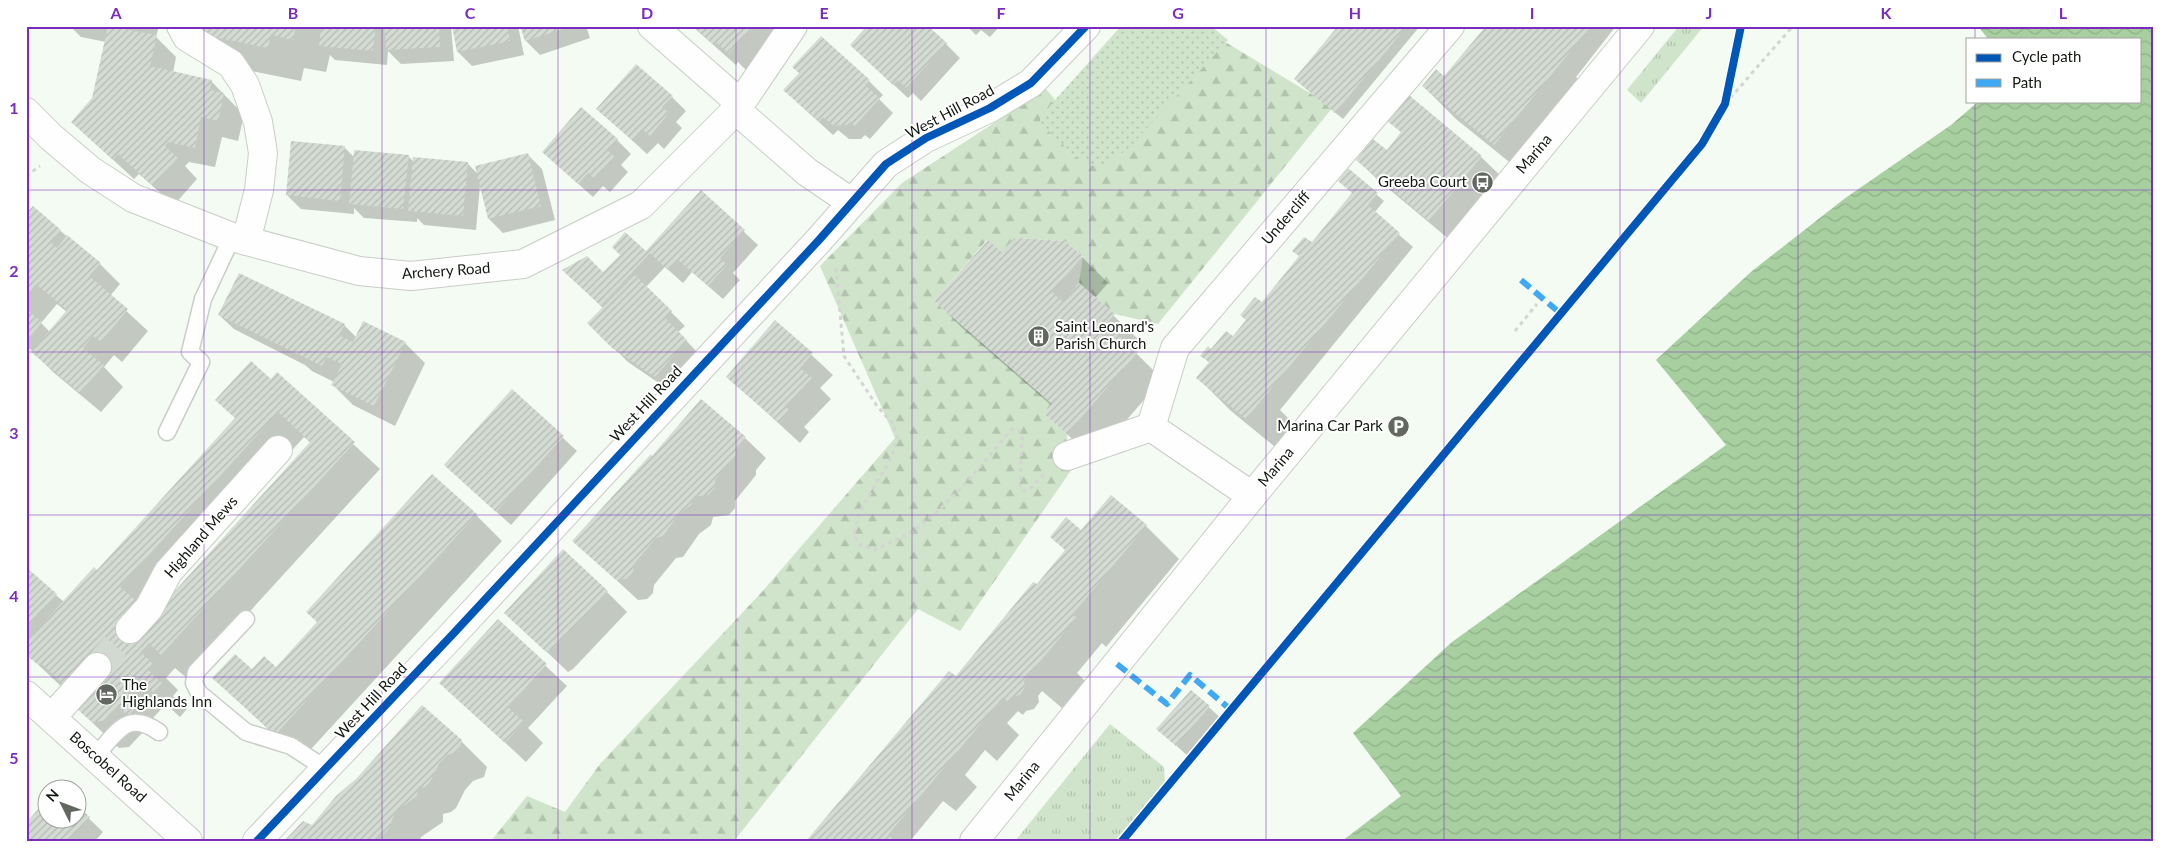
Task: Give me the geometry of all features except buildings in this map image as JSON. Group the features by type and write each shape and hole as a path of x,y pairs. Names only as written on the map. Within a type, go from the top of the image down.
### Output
{"main road":[{"path":"181,26 187,37 231,64 245,85 258,122 263,153 259,190 239,239"},
{"path":"652,26 808,172 851,202"},
{"name":"Archery Road","path":"26,112 51,137 90,170 132,198 239,239 359,271 411,276 523,264 641,204 738,106 793,26"},
{"name":"West Hill Road","path":"257,841 326,770 819,240 886,164 926,138 990,108 1031,83 1086,26"},
{"name":"Undercliff","path":"1151,427 1175,348 1450,26"},
{"name":"Marina","path":"974,841 1252,496 1640,26"},
{"path":"1067,456 1151,427 1252,496"},
{"name":"Highland Mews","path":"130,629 150,608 168,572 278,450"},
{"path":"52,718 97,667"},
{"name":"Boscobel Road","path":"26,695 96,756 188,841"}],"lane":[{"path":"167,432 201,362 190,352 203,299 239,239"},
{"path":"246,619 196,672 194,683 199,693 246,732 291,746 326,770"},
{"path":"96,756 122,728 134,721 147,723 159,732"}],"path":[{"path":"1720,112 1793,26"},
{"path":"1725,104 1729,86"},
{"path":"819,240 836,270 844,356 877,406 893,424 897,438 892,456 859,513 854,535 859,544 875,550 914,531 967,482 1012,430 1018,430 1022,435 1020,486 1022,491 1029,490 1055,464 1067,456"},
{"path":"1515,331 1537,304"}],"green space":[{"path":"1121,26 1211,26 1228,40 1128,149 1107,163 1092,166 1078,159 1040,123 1040,117"},
{"path":"1679,26 1704,26 1641,103 1627,90"},
{"path":"1217,37 1333,107 1158,324 1115,314 1079,283 1083,256 1065,241 1014,238 1002,252 987,240 934,301 1052,404 1044,414 1067,434 1070,472 960,631 918,609 734,841 491,841 527,796 565,812 600,764 760,594 895,438 820,266 902,183 1046,89 1104,158"},
{"path":"1110,724 1164,767 1165,783 1116,841 1015,841"}],"water":[{"path":"1978,26 2153,26 2153,841 1342,841 1401,796 1353,733 1452,642 1726,445 1656,360 1752,271 1844,199 1951,125 1978,102 2142,102 2142,38 1987,38"}],"tunnel":[{"path":"97,667 130,629"}],"marked path":[{"path":"1521,280 1561,314"},
{"path":"1117,664 1167,704 1190,675 1231,710"}],"cycle path":[{"path":"257,841 453,634 819,240 886,164 926,138 990,108 1031,83 1086,26"},
{"path":"1122,841 1702,144 1725,104 1741,26"}],"place":[{"name":"Greeba Court","path":"1483,182"},
{"name":"Saint Leonard's Parish Church","path":"1039,336"},
{"name":"Marina Car Park","path":"1399,426"},
{"name":"The Highlands Inn","path":"106,694"}]}
